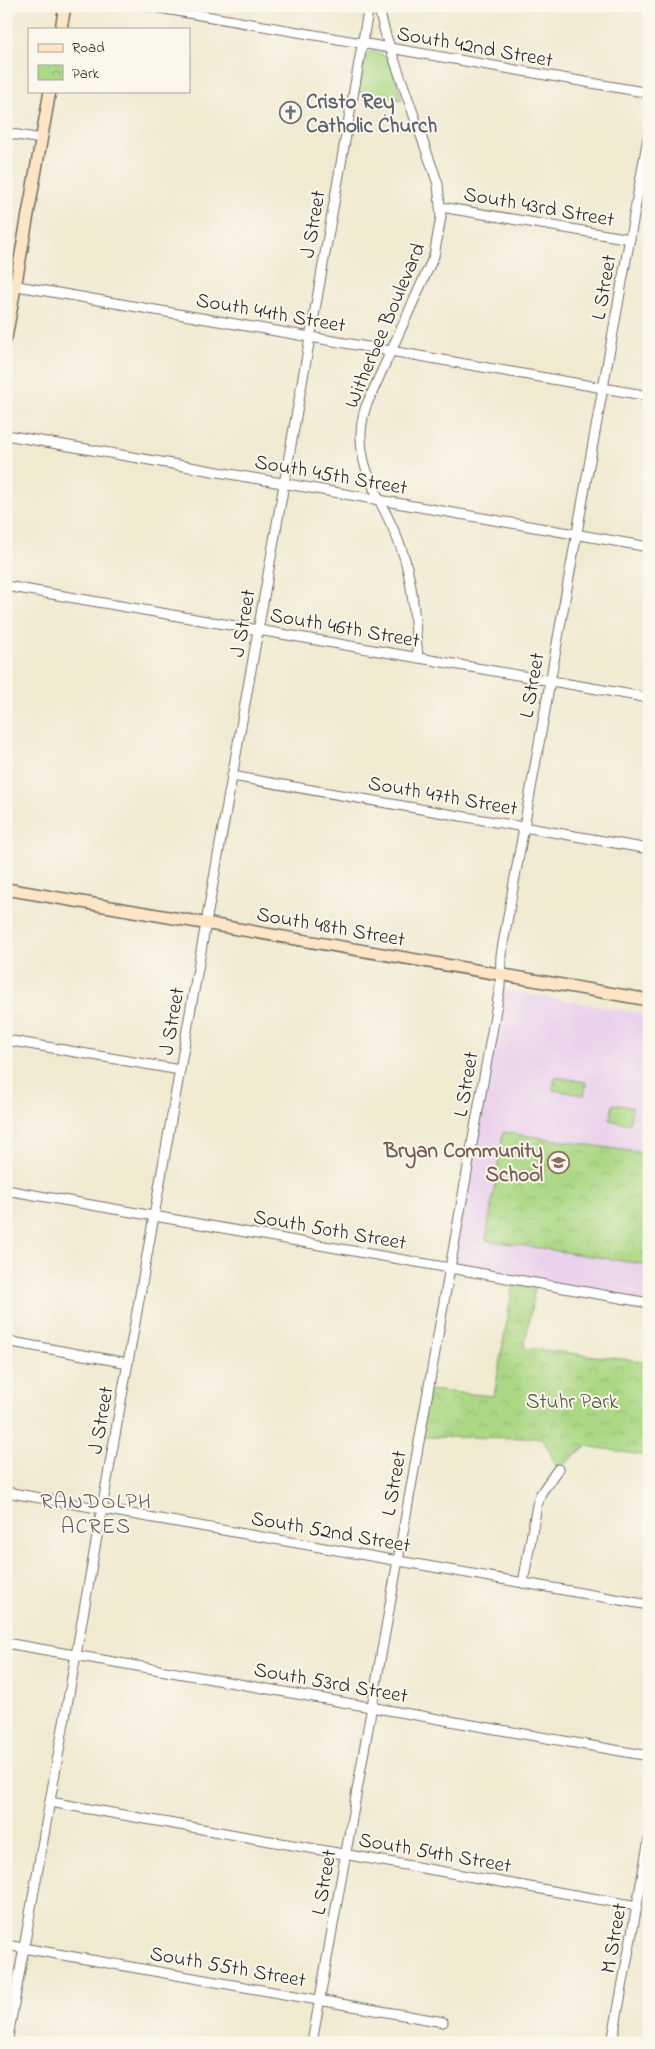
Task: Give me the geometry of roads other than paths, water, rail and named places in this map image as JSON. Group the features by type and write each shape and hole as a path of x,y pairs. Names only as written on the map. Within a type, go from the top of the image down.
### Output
{"main road":[{"path":"61,28 65,6"},
{"path":"6,338 11,285 50,92"},
{"name":"South 48th Street","path":"6,889 649,1000"}],"street":[{"name":"South 42nd Street","path":"148,6 649,93"},
{"name":"J Street","path":"8,2043 369,6"},
{"name":"Witherbee Boulevard","path":"378,6 390,49 435,174 442,207 441,227 434,256 366,406 360,431 363,460 369,483 380,500 395,531 408,573 418,658"},
{"path":"6,132 41,139"},
{"name":"L Street","path":"312,2043 450,1268 501,974 501,954 649,132"},
{"name":"South 43rd Street","path":"442,207 630,239"},
{"name":"South 44th Street","path":"11,285 649,396"},
{"name":"South 45th Street","path":"6,435 649,547"},
{"name":"South 46th Street","path":"6,586 649,698"},
{"name":"South 47th Street","path":"232,776 649,848"},
{"path":"6,1040 180,1070"},
{"name":"South 50th Street","path":"6,1190 649,1302"},
{"path":"6,1341 128,1363"},
{"path":"523,1583 537,1505 541,1493 558,1469"},
{"name":"South 52nd Street","path":"6,1492 649,1605"},
{"name":"South 53rd Street","path":"6,1643 649,1756"},
{"name":"South 54th Street","path":"50,1802 637,1906"},
{"name":"M Street","path":"612,2043 649,1839"},
{"name":"South 55th Street","path":"6,1945 443,2022"}],"place":[{"name":"Cristo Rey Catholic Church","path":"290,113"},
{"name":"Bryan Community School","path":"559,1162"}],"district":[{"name":"RANDOLPH ACRES","path":"96,1512"}],"park label":[{"name":"Stuhr Park","path":"572,1401"}]}
